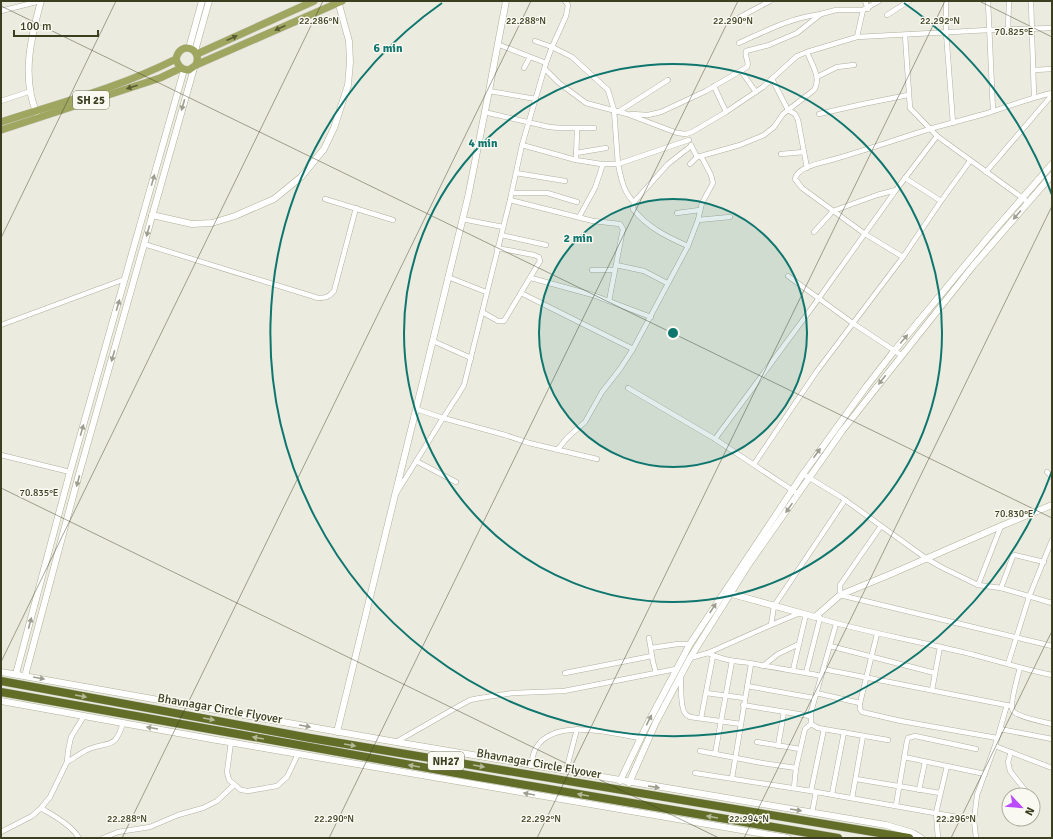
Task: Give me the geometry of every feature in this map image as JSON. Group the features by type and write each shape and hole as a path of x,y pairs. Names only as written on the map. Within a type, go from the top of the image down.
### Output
{"highway":[{"name":"Bhavnagar Circle Flyover","path":"1,682 310,738 909,838"},
{"name":"Bhavnagar Circle Flyover","path":"1,692 473,776 838,838"}],"main road":[{"path":"314,1 194,51 184,48 177,54 177,64 183,69 189,70 340,1"},
{"path":"194,51 198,57 195,66"},
{"name":"SH 25","path":"1,130 37,114 145,73 176,59"},
{"name":"SH 25","path":"1,122 37,114 160,78 183,69"}],"street":[{"path":"1,10 40,1 29,57 28,70 31,92 37,114"},
{"path":"194,51 202,1"},
{"path":"194,51 209,1"},
{"path":"152,215 192,224 212,223 235,216 274,199 301,177 324,149 334,128 348,85 350,62 348,41 340,1"},
{"path":"396,494 462,220 506,1"},
{"path":"337,732 392,503 396,494 464,385 486,292 512,193 522,145 546,64 566,16 568,5 565,1"},
{"path":"740,17 762,3 770,1"},
{"path":"856,37 866,9 865,1"},
{"path":"739,43 796,18 836,10 866,9 880,1"},
{"path":"887,14 909,1"},
{"path":"946,1 946,32 953,123"},
{"path":"988,1 993,111"},
{"path":"1008,29 1009,1"},
{"path":"1032,1 1034,97"},
{"path":"627,114 654,114 676,106 741,71 748,65 745,55 746,51 769,45 797,33 821,14"},
{"path":"545,70 582,101 591,105 627,114 678,133 686,134 698,129 756,92 797,56 856,37 1052,28"},
{"path":"905,35 910,108 937,136 1028,202"},
{"path":"535,41 552,47 572,57 608,90 616,111 618,164 625,189 634,202"},
{"path":"497,44 530,56 546,64"},
{"path":"690,164 699,156 746,143 764,134 774,127 783,114 814,90 817,86 817,77 807,52"},
{"path":"524,68 530,56"},
{"path":"817,77 837,68 854,65"},
{"path":"25,676 79,474 195,66"},
{"path":"16,674 70,472 183,69"},
{"path":"1034,70 1052,69"},
{"path":"741,71 756,92"},
{"path":"772,79 788,110 795,114 798,120 806,168"},
{"path":"616,111 668,80"},
{"path":"714,86 726,112"},
{"path":"489,91 536,99"},
{"path":"1,100 31,92"},
{"path":"903,257 865,234 802,188 795,179 799,172 806,168 929,129 993,111 1034,97 1052,94"},
{"path":"986,172 1052,94"},
{"path":"819,114 908,95"},
{"path":"484,112 529,123 560,128 594,128"},
{"path":"576,160 577,129"},
{"path":"557,450 568,437 585,422 602,392 633,349 688,246 698,220 702,203 713,183 711,175 691,146 686,134"},
{"path":"715,438 937,136"},
{"path":"522,145 576,160 603,164 618,164 689,140"},
{"path":"688,246 670,238 649,225 633,208 634,202 668,164 691,146"},
{"path":"576,153 606,148"},
{"path":"781,154 804,152"},
{"path":"754,464 817,371 854,324 903,257 970,161"},
{"path":"579,217 595,188 603,164"},
{"path":"629,783 690,644 792,490 866,387 894,351 991,234 1052,164"},
{"path":"516,173 565,181"},
{"path":"620,781 640,738 679,671 690,658 749,564 842,431 973,266 1052,175"},
{"path":"905,178 941,201"},
{"path":"814,232 833,211 896,190"},
{"path":"512,193 548,193 577,202"},
{"path":"325,199 393,220"},
{"path":"510,200 593,221 617,223 622,225 623,229 609,301"},
{"path":"144,244 318,298 324,298 330,296 334,291 356,208"},
{"path":"677,213 700,210"},
{"path":"698,220 730,217"},
{"path":"462,220 503,226"},
{"path":"501,235 546,245"},
{"path":"482,312 498,321 504,321 540,261 540,257 534,255 498,248"},
{"path":"616,265 644,271 667,283"},
{"path":"592,270 615,270"},
{"path":"788,276 854,324 901,355"},
{"path":"448,277 486,292"},
{"path":"531,278 587,293 651,317"},
{"path":"1,325 125,279"},
{"path":"521,293 633,349"},
{"path":"432,341 471,358"},
{"path":"628,388 715,438 798,494"},
{"path":"416,409 557,450 597,459"},
{"path":"1,455 70,472"},
{"path":"416,462 456,482"},
{"path":"1047,472 1052,477"},
{"path":"803,474 845,500 927,559 978,585 1001,588 1052,603"},
{"path":"771,625 774,606 845,500"},
{"path":"806,673 817,618 840,594 927,559 1000,526 1052,505"},
{"path":"840,594 840,585 881,526"},
{"path":"978,585 1000,526"},
{"path":"1008,664 1029,597 1050,549 1052,540"},
{"path":"1001,588 1013,556 1015,555 1044,562"},
{"path":"724,592 836,624 940,647 1052,675"},
{"path":"840,594 1052,646"},
{"path":"690,658 710,655 771,625 803,614"},
{"path":"794,670 803,614"},
{"path":"811,724 810,716 815,696 836,624"},
{"path":"877,634 860,703 860,709 862,712 997,738"},
{"path":"649,638 656,673"},
{"path":"651,648 690,644"},
{"path":"762,666 778,654 799,644"},
{"path":"830,646 935,673"},
{"path":"932,690 940,647"},
{"path":"710,655 732,661 794,670 821,676"},
{"path":"701,718 706,692 710,655"},
{"path":"564,673 652,656"},
{"path":"715,754 732,661"},
{"path":"732,778 744,698 751,664"},
{"path":"976,838 974,820 977,795 1009,706 1020,668"},
{"path":"823,669 1009,706 1014,713 1052,724"},
{"path":"396,742 470,700 513,693 564,692 656,673 679,671"},
{"path":"679,671 684,712 690,717 741,724"},
{"path":"1,672 629,783 886,825 913,833 921,838"},
{"path":"747,686 860,703"},
{"path":"706,692 744,698"},
{"path":"1,701 298,754 788,838"},
{"path":"743,705 810,716"},
{"path":"778,746 784,712"},
{"path":"1,832 32,816 50,797 67,762 71,737 84,716"},
{"path":"67,762 88,749 110,744 115,741 119,736 123,723"},
{"path":"811,724 818,728 888,740"},
{"path":"794,788 796,768 805,729 811,724"},
{"path":"1000,728 1052,739"},
{"path":"531,766 533,753 540,742 549,735 565,730 577,729 608,732 640,738"},
{"path":"566,772 577,729"},
{"path":"812,813 824,729"},
{"path":"832,794 844,732"},
{"path":"852,798 863,736"},
{"path":"896,805 908,738 915,736 976,749"},
{"path":"231,742 227,772 229,780 241,790 277,786 287,777 298,754"},
{"path":"757,742 800,749"},
{"path":"995,746 1052,768"},
{"path":"700,751 796,768"},
{"path":"1011,752 1008,765 1023,787"},
{"path":"904,757 985,774"},
{"path":"919,790 925,762"},
{"path":"938,838 936,812 947,766"},
{"path":"695,773 832,794 974,820"},
{"path":"856,779 940,793"},
{"path":"103,838 118,832 150,826 178,815 203,808 217,801 234,785"},
{"path":"41,808 66,824 79,838"}]}
